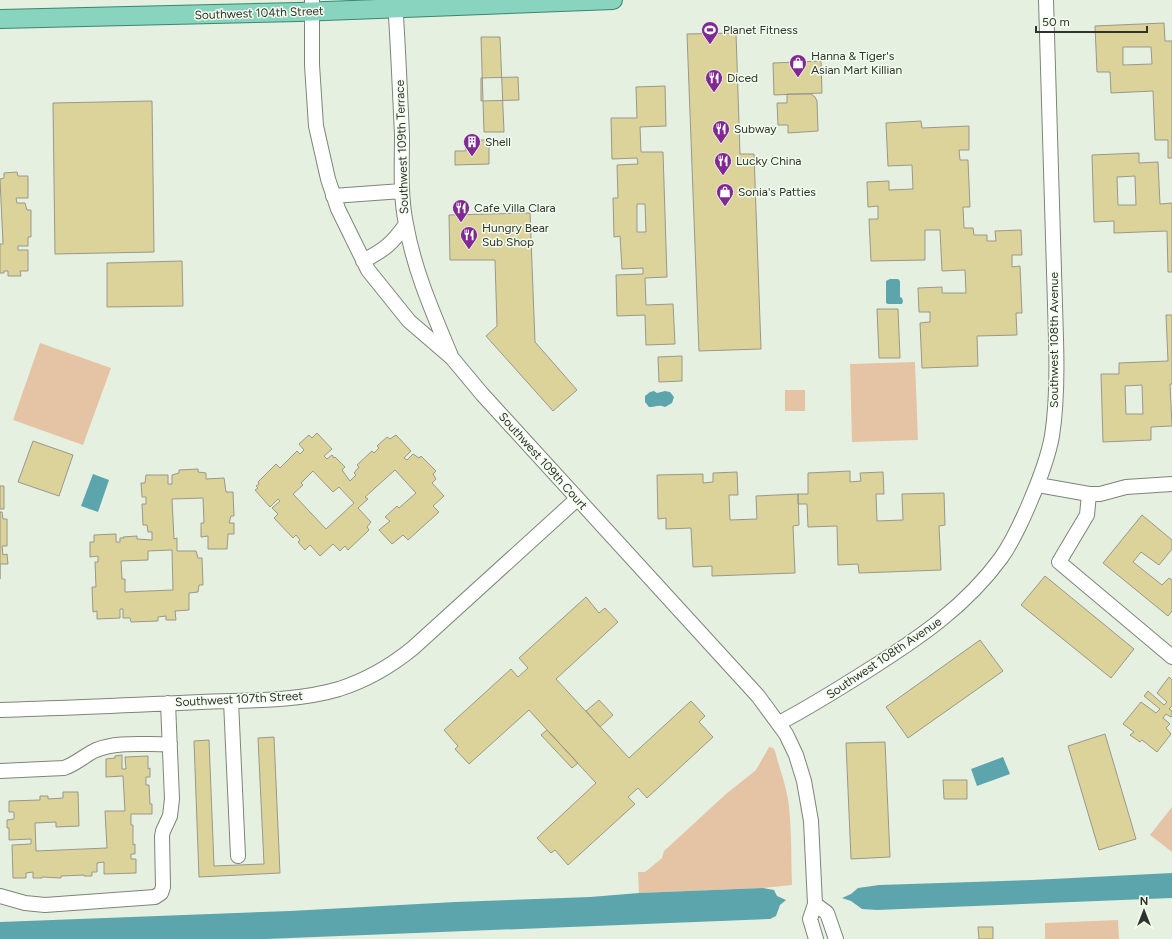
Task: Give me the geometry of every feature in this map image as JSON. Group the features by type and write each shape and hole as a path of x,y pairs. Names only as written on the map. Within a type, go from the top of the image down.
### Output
{"main road":[{"name":"Southwest 104th Street","path":"0,19 312,6 613,0"}],"street":[{"name":"Southwest 108th Avenue","path":"779,723 825,698 907,645 962,603 1001,558 1017,531 1038,485 1052,436 1056,394 1046,0"},
{"name":"Southwest 109th Terrace","path":"395,4 401,124 402,191 406,224 414,262 431,309 452,358"},
{"name":"Southwest 109th Court","path":"312,6 313,77 316,126 333,196 363,261 368,270 408,321 452,358 482,394 577,499 758,696 779,723 793,748 804,781 811,821 815,904 810,919 816,939"},
{"path":"333,196 402,191"},
{"path":"363,261 382,252 396,238 406,224"},
{"path":"1038,485 1089,494 1100,494 1126,487 1172,484"},
{"path":"1089,494 1087,515 1059,562 1172,657"},
{"name":"Southwest 107th Street","path":"0,710 287,698 322,693 361,681 399,659 424,639 577,499"},
{"path":"231,701 238,856"},
{"path":"0,896 25,903 45,905 159,896 163,887 162,836 171,812 172,799 168,703"},
{"path":"0,771 64,768 71,766 88,754 106,747 123,745 170,744"},
{"path":"815,904 827,913 836,939"}],"shaded area":[{"path":"40,343 111,368 83,445 13,420"},
{"path":"915,362 918,440 852,442 850,364"},
{"path":"785,390 805,390 805,411 785,411"},
{"path":"769,747 773,748 775,751 788,799 791,831 792,885 763,888 639,893 638,872 645,872 662,858 664,851 726,794 756,770"},
{"path":"1172,807 1172,852 1150,835"},
{"path":"1118,920 1119,939 1045,939 1045,923"}],"water":[{"path":"890,279 898,279 900,281 900,297 903,301 902,304 886,303 886,281"},
{"path":"654,391 657,393 665,391 670,392 674,397 672,403 665,407 649,407 645,402 645,396"},
{"path":"93,474 109,480 98,512 81,506"},
{"path":"1003,757 1010,774 977,786 971,769"},
{"path":"1172,873 1172,898 877,910 862,909 851,901 842,898 851,894 858,888 879,885 1032,880"},
{"path":"763,888 774,890 777,896 786,900 780,905 776,916 770,919 265,939 0,939 0,922 290,911"}],"building":[{"path":"1164,23 1165,41 1172,41 1172,158 1168,158 1168,140 1155,140 1153,91 1111,93 1110,72 1097,72 1095,26","holes":["1123,47 1151,47 1152,64 1123,65"]},
{"path":"736,33 740,154 754,154 761,349 699,351 687,34"},
{"name":"Shell","path":"481,37 500,37 504,132 484,132"},
{"path":"821,61 822,93 774,95 773,63"},
{"name":"Shell","path":"518,77 519,100 481,101 481,78"},
{"path":"665,86 666,126 640,127 641,152 663,152 667,277 645,278 646,305 673,304 675,344 646,345 645,315 617,316 616,275 643,274 643,268 622,269 620,236 614,237 613,198 618,198 617,165 638,164 637,158 612,159 611,118 637,118 636,87","holes":["637,204 645,204 646,232 637,232"]},
{"path":"787,94 811,94 815,97 817,101 818,131 788,133 788,125 778,125 777,103 787,103"},
{"path":"152,101 154,252 55,254 53,103"},
{"path":"921,121 922,128 969,126 969,150 959,150 960,160 968,160 970,207 963,207 964,228 973,228 974,235 987,235 987,241 996,241 995,231 1021,230 1022,255 1012,255 1012,267 1020,266 1022,313 1016,313 1017,335 977,336 978,366 922,368 920,323 930,322 930,312 919,312 918,288 942,287 942,293 966,293 965,270 942,271 940,230 925,230 925,260 871,261 869,219 878,219 878,206 868,207 867,182 889,181 889,190 913,189 912,165 888,166 886,123"},
{"name":"Shell","path":"476,140 489,140 489,164 455,165 455,151 466,151 465,143 476,142"},
{"path":"1139,153 1139,163 1158,162 1160,204 1172,203 1172,272 1168,272 1167,231 1114,233 1114,221 1094,222 1092,155","holes":["1135,176 1136,205 1118,205 1117,177"]},
{"path":"17,172 18,176 28,176 28,198 16,198 17,203 25,203 27,210 31,210 31,237 28,237 28,246 18,246 18,250 28,250 28,271 20,271 21,276 8,276 8,271 0,273 0,244 3,244 0,179 4,178 4,173"},
{"path":"530,213 535,342 577,390 553,411 486,336 497,326 495,260 450,260 449,215"},
{"path":"182,261 183,306 107,307 107,263"},
{"path":"877,309 898,309 900,358 879,358"},
{"path":"1166,315 1172,315 1172,384 1170,384 1172,426 1151,427 1151,440 1103,442 1101,374 1119,374 1119,363 1168,361","holes":["1142,385 1143,414 1126,414 1125,386"]},
{"path":"682,356 682,381 659,382 658,357"},
{"path":"317,433 332,449 324,456 327,459 332,455 334,458 335,457 345,467 342,470 350,481 356,475 354,473 359,467 357,465 372,451 374,453 379,448 377,446 387,437 390,439 396,435 411,451 404,458 407,460 413,454 419,458 421,456 436,471 433,474 436,479 432,483 444,496 433,506 439,512 408,540 403,535 392,544 379,530 390,521 385,517 397,506 399,508 416,493 395,470 365,497 368,499 358,508 371,522 367,527 369,530 348,550 345,546 340,551 333,544 320,556 310,545 305,550 298,542 300,540 296,535 293,538 274,518 278,514 272,508 280,501 278,499 270,507 255,490 258,488 256,486 259,484 258,482 276,464 280,468 297,451 300,454 304,450 299,444 309,435 312,438","holes":["313,471 333,492 339,487 354,503 326,529 293,494 303,485 301,483"]},
{"path":"33,441 73,455 59,496 18,482"},
{"path":"198,469 198,472 206,473 206,479 224,478 226,492 233,492 234,516 231,516 229,523 234,523 234,534 228,534 227,549 208,549 208,536 201,537 201,523 204,523 203,498 172,499 174,539 177,538 177,551 196,551 198,558 202,558 203,585 199,585 198,592 189,593 189,610 175,611 176,620 166,620 166,616 158,617 158,621 131,622 130,618 123,618 123,609 120,609 120,618 97,619 97,611 93,612 92,587 96,587 95,562 98,562 98,556 90,557 90,542 94,542 94,535 116,534 116,542 120,542 120,538 124,538 123,537 137,536 137,539 152,540 152,532 148,532 147,525 143,525 142,504 146,504 146,497 142,497 141,483 145,483 146,475 168,475 168,484 172,484 172,475 179,473 179,470","holes":["172,550 173,590 125,592 125,579 122,579 121,561 148,560 148,551"]},
{"path":"850,471 850,482 861,481 860,473 883,472 884,494 876,494 877,521 903,520 902,494 944,493 945,525 939,526 941,570 859,573 858,564 838,565 837,526 808,527 807,504 798,504 798,494 808,494 808,473"},
{"path":"737,472 738,495 729,495 730,520 757,519 756,496 798,494 799,525 793,526 795,573 712,576 712,566 693,567 691,528 666,529 666,518 658,519 657,475 703,474 703,483 713,482 713,473"},
{"path":"0,486 4,486 4,509 0,509"},
{"path":"0,512 2,512 3,519 7,519 7,546 2,546 3,555 7,554 8,564 0,564"},
{"path":"1142,515 1172,540 1172,549 1159,565 1141,552 1133,562 1162,585 1169,578 1172,580 1172,611 1168,616 1103,563"},
{"path":"1045,576 1134,649 1111,678 1021,605"},
{"path":"586,597 599,613 605,608 618,622 556,679 629,758 691,701 705,716 699,722 713,737 647,798 638,788 628,797 635,804 568,865 555,850 551,853 537,838 596,783 529,710 469,764 455,749 458,746 444,730 511,669 518,677 528,668 519,658"},
{"path":"980,640 1003,671 908,738 886,707"},
{"path":"1169,677 1172,680 1172,706 1169,709 1172,711 1172,716 1171,717 1166,714 1163,718 1170,724 1166,728 1171,734 1157,752 1142,740 1140,742 1130,735 1134,732 1123,724 1141,702 1156,713 1160,709 1144,696 1148,691 1164,705 1167,702 1157,693"},
{"path":"599,700 613,715 600,727 586,711"},
{"path":"547,730 578,763 572,768 541,735"},
{"path":"1105,734 1136,839 1099,850 1068,746"},
{"path":"274,737 280,873 199,877 194,741 209,740 214,866 264,864 258,738"},
{"path":"885,742 890,857 851,859 846,743"},
{"path":"122,755 122,769 126,769 125,757 148,756 148,769 150,768 150,777 146,777 146,785 149,785 152,814 131,814 135,854 131,854 131,859 136,859 136,873 104,874 104,862 97,863 97,872 92,872 92,876 84,875 61,876 61,878 33,878 33,872 26,873 26,878 13,878 12,845 31,844 31,839 9,840 7,820 14,819 14,812 9,812 9,801 40,800 40,796 48,796 48,799 63,798 63,792 78,792 79,826 56,827 56,822 35,823 36,851 107,848 105,811 125,811 123,776 106,777 106,759 115,758 115,756"},
{"path":"943,780 967,780 967,799 944,799"},
{"path":"978,927 993,927 993,939 979,939"}],"place":[{"name":"Planet Fitness","path":"710,45"},
{"name":"Hanna & Tiger's Asian Mart Killian","path":"798,78"},
{"name":"Diced","path":"714,93"},
{"name":"Subway","path":"721,144"},
{"name":"Shell","path":"472,157"},
{"name":"Lucky China","path":"723,176"},
{"name":"Sonia's Patties","path":"725,207"},
{"name":"Cafe Villa Clara","path":"461,223"},
{"name":"Hungry Bear Sub Shop","path":"469,250"}]}
